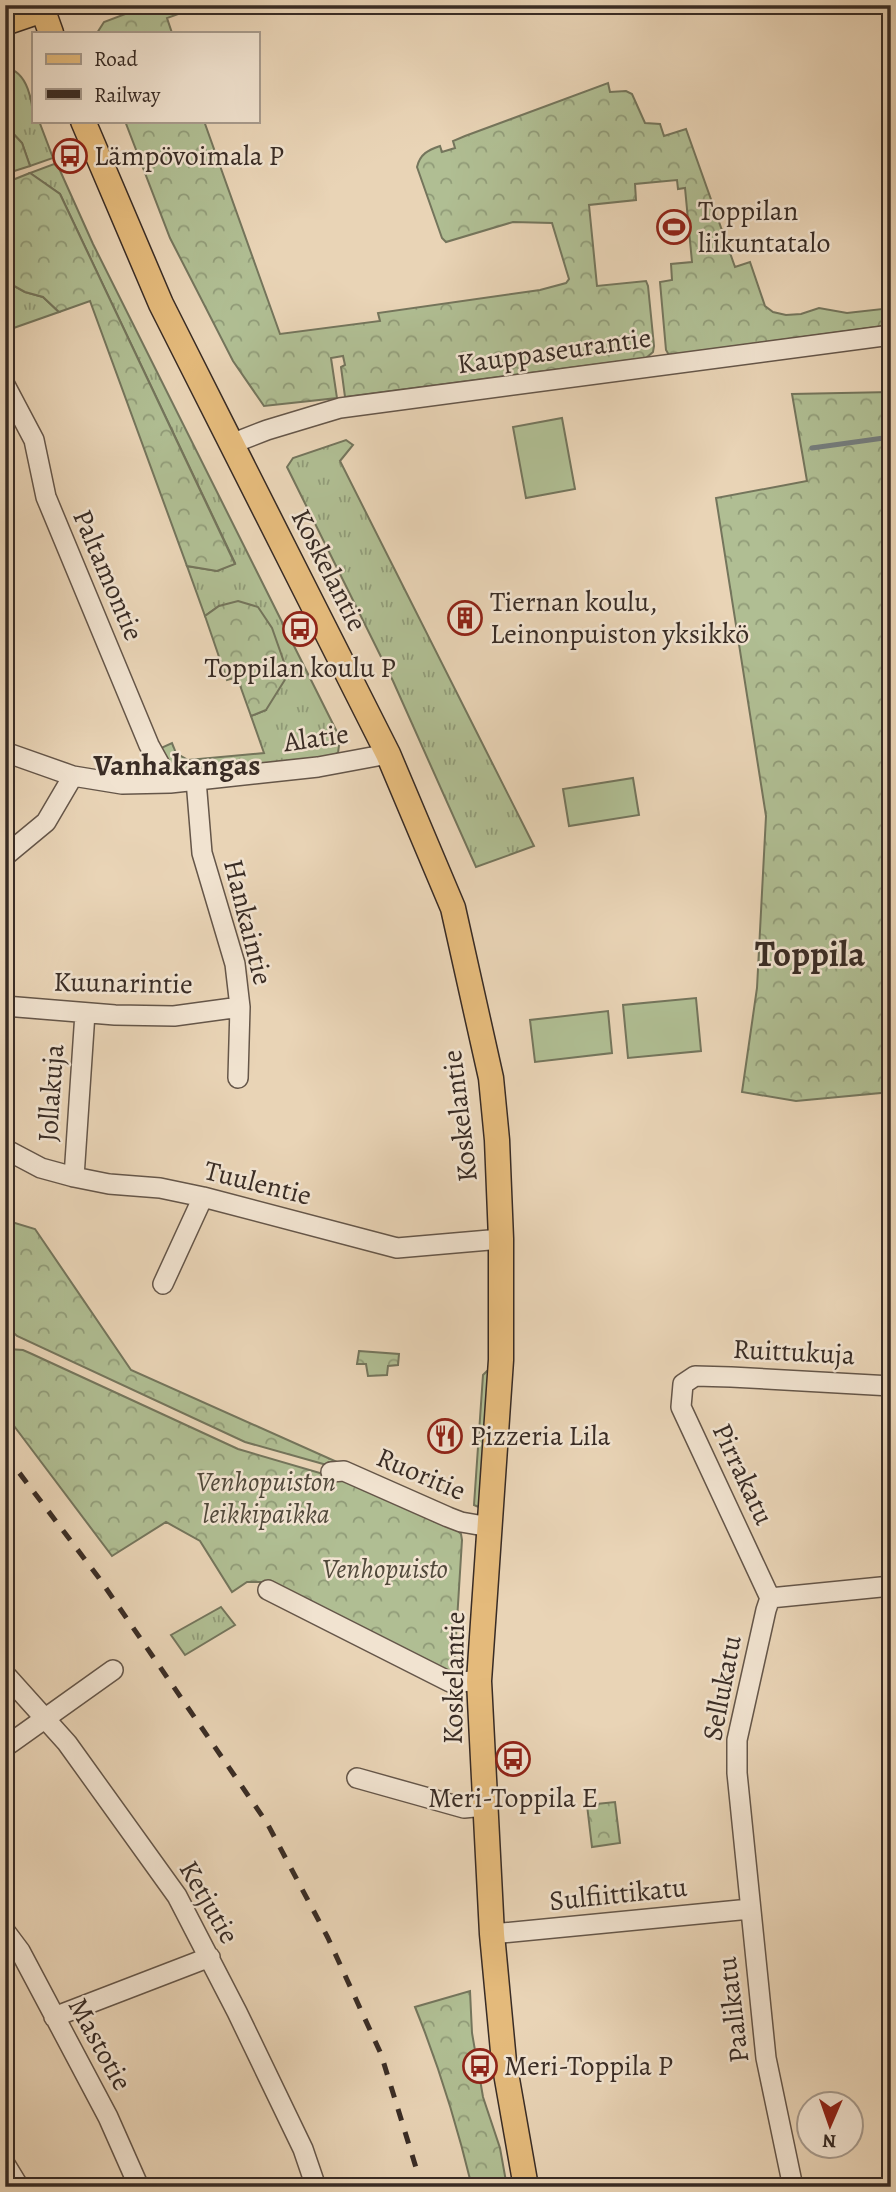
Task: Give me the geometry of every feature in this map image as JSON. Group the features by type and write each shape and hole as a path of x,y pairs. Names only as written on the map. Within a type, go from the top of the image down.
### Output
{"main road":[{"path":"5,23 48,14"},
{"name":"Koskelantie","path":"83,122 161,304 388,754 453,908 491,1078 498,1140 501,1360 479,1681 492,1934 504,2062 526,2187"}],"street":[{"name":"Kauppaseurantie","path":"231,444 340,408 891,335"},
{"name":"Paltamontie","path":"5,385 34,440 46,497 149,746 170,783"},
{"name":"Alatie","path":"5,752 73,776 122,784 170,783 343,763 388,754"},
{"path":"5,856 46,822 73,776"},
{"name":"Hankaintie","path":"196,780 202,853 236,964 240,1007 238,1078"},
{"name":"Kuunarintie","path":"5,1006 85,1013 174,1016 240,1007"},
{"name":"Jollakuja","path":"74,1177 85,1013"},
{"name":"Tuulentie","path":"5,1149 41,1168 74,1177 109,1184 160,1188 203,1197 397,1248 501,1239"},
{"path":"163,1283 203,1197"},
{"name":"Ruittukuja","path":"695,1376 891,1386"},
{"name":"Pirrakatu","path":"695,1376 683,1384 681,1407 770,1598"},
{"name":"Ruoritie","path":"331,1472 344,1471 461,1522 490,1527"},
{"path":"770,1598 891,1586"},
{"path":"268,1590 450,1682 479,1681"},
{"name":"Sellukatu","path":"750,1909 737,1773 737,1740 770,1598"},
{"path":"5,1747 113,1670"},
{"name":"Ketjutie","path":"5,1674 67,1743 177,1896 303,2150 316,2187"},
{"path":"357,1778 464,1808 485,1806"},
{"name":"Sulfiittikatu","path":"492,1934 750,1909"},
{"name":"Paalikatu","path":"750,1909 766,2058 793,2187"},
{"name":"Mastotie","path":"5,1931 20,1951 108,2117 139,2187"},
{"path":"54,2017 209,1957"},
{"path":"5,2164 19,2187"}],"green space":[{"path":"149,5 203,5 167,18 172,32 98,32 104,22"},
{"path":"6,68 20,75 24,81 32,106 32,122 39,122 53,158 30,166 22,143 8,128 13,114"},
{"path":"6,68 13,114 8,128 22,143 30,166 5,174"},
{"path":"608,83 610,92 626,91 632,94 645,123 660,124 664,136 686,129 735,267 750,262 765,306 773,312 786,315 801,314 819,308 847,313 891,308 891,325 669,355 666,350 660,282 672,280 671,264 692,262 685,188 678,189 677,180 635,184 636,200 589,205 597,286 646,281 648,286 654,346 653,352 646,358 345,397 341,367 345,365 343,356 331,358 337,398 264,406 233,361 170,238 125,122 204,122 280,334 380,321 378,313 540,290 566,283 569,279 552,223 513,222 446,242 442,238 417,167 422,156 432,149 440,146 442,152 455,148 453,141"},
{"path":"54,164 58,166 93,244 340,738 338,753 305,761 203,770 169,765 164,759 161,748 172,743 176,753 188,760 264,753 251,716 266,710 219,606 205,616 187,566 217,571 235,563 60,194 30,173"},
{"path":"30,173 60,194 235,564 217,571 187,566 90,301 59,312 43,297 25,292 5,281 5,183"},
{"path":"5,281 25,292 43,297 59,312 5,331"},
{"path":"891,392 891,746 886,828 891,829 891,1092 796,1101 742,1092 757,988 766,816 716,498 807,481 792,394"},
{"path":"562,418 575,489 526,498 513,427"},
{"path":"346,440 353,445 340,461 534,846 476,867 393,681 287,467 293,458"},
{"path":"238,601 258,607 272,628 285,665 286,678 266,710 251,716 237,677 227,680 205,616 219,606"},
{"path":"633,778 639,815 569,826 563,789"},
{"path":"696,998 701,1051 628,1058 623,1005"},
{"path":"608,1011 612,1053 535,1062 530,1020"},
{"path":"5,1220 35,1229 131,1370 337,1462 334,1467 245,1442 17,1336 5,1325"},
{"name":"Venhopuisto","path":"23,1350 238,1449 354,1483 456,1529 462,1540 454,1669 451,1673 261,1582 247,1582 232,1592 200,1541 166,1522 112,1556 5,1414 5,1351"},
{"path":"359,1351 399,1354 398,1365 388,1366 387,1375 368,1376 366,1364 357,1364"},
{"path":"487,1371 481,1508 474,1505 483,1375"},
{"path":"221,1607 235,1625 185,1655 171,1635"},
{"path":"615,1802 620,1843 592,1847 587,1805"},
{"path":"470,1991 472,2033 483,2097 500,2148 507,2187 472,2187 447,2096 415,2007"}],"waterway":[{"path":"812,448 891,437"}],"railway":[{"path":"5,1454 99,1578 267,1823 328,1938 381,2054 422,2187"}],"place":[{"name":"Lämpövoimala P","path":"70,156"},
{"name":"Toppilan liikuntatalo","path":"674,227"},
{"name":"Tiernan koulu, Leinonpuiston yksikkö","path":"465,618"},
{"name":"Toppilan koulu P","path":"300,629"},
{"name":"Pizzeria Lila","path":"445,1436"},
{"name":"Meri-Toppila E","path":"513,1759"},
{"name":"Meri-Toppila P","path":"480,2066"}],"district":[{"name":"Vanhakangas","path":"177,765"},
{"name":"Toppila","path":"810,954"}],"park label":[{"name":"Venhopuiston leikkipaikka","path":"266,1498"}]}
